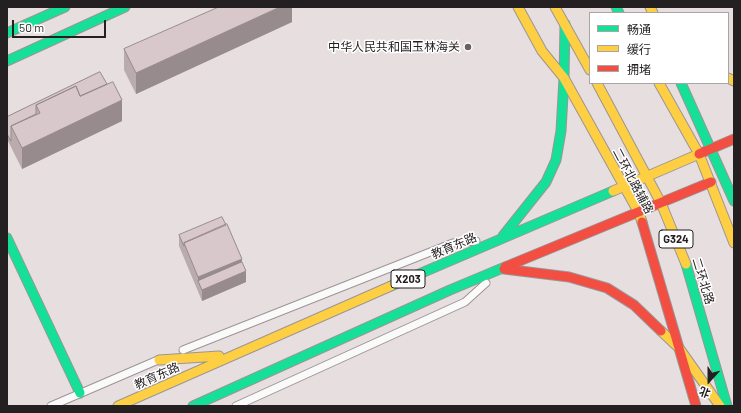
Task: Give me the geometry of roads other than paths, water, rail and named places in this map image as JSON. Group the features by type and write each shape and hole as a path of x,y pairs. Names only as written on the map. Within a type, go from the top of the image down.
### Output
{"main road":[{"path":"7,34 65,7"},
{"path":"7,61 125,7"},
{"name":"二环北路辅路","path":"518,7 542,51 564,78 639,213 696,406"},
{"path":"555,7 589,68"},
{"path":"502,238 546,182 556,160 562,131 565,24"},
{"name":"二环北路","path":"598,84 661,203 685,259 727,406"},
{"path":"660,84 699,154 734,243"},
{"path":"681,84 734,201"},
{"name":"教育东路","path":"118,406 502,238 734,139"},
{"path":"711,182 734,171"},
{"name":"X203","path":"193,406 450,290 711,182"},
{"path":"7,238 80,393"},
{"path":"502,269 569,277 607,288 634,304 679,348 720,406"},
{"path":"159,360 233,355"}],"lane":[{"path":"51,406 159,360 453,243 502,238"},
{"path":"236,406 465,302 502,269"}],"place":[{"name":"中华人民共和国玉林海关","path":"468,47"}]}
